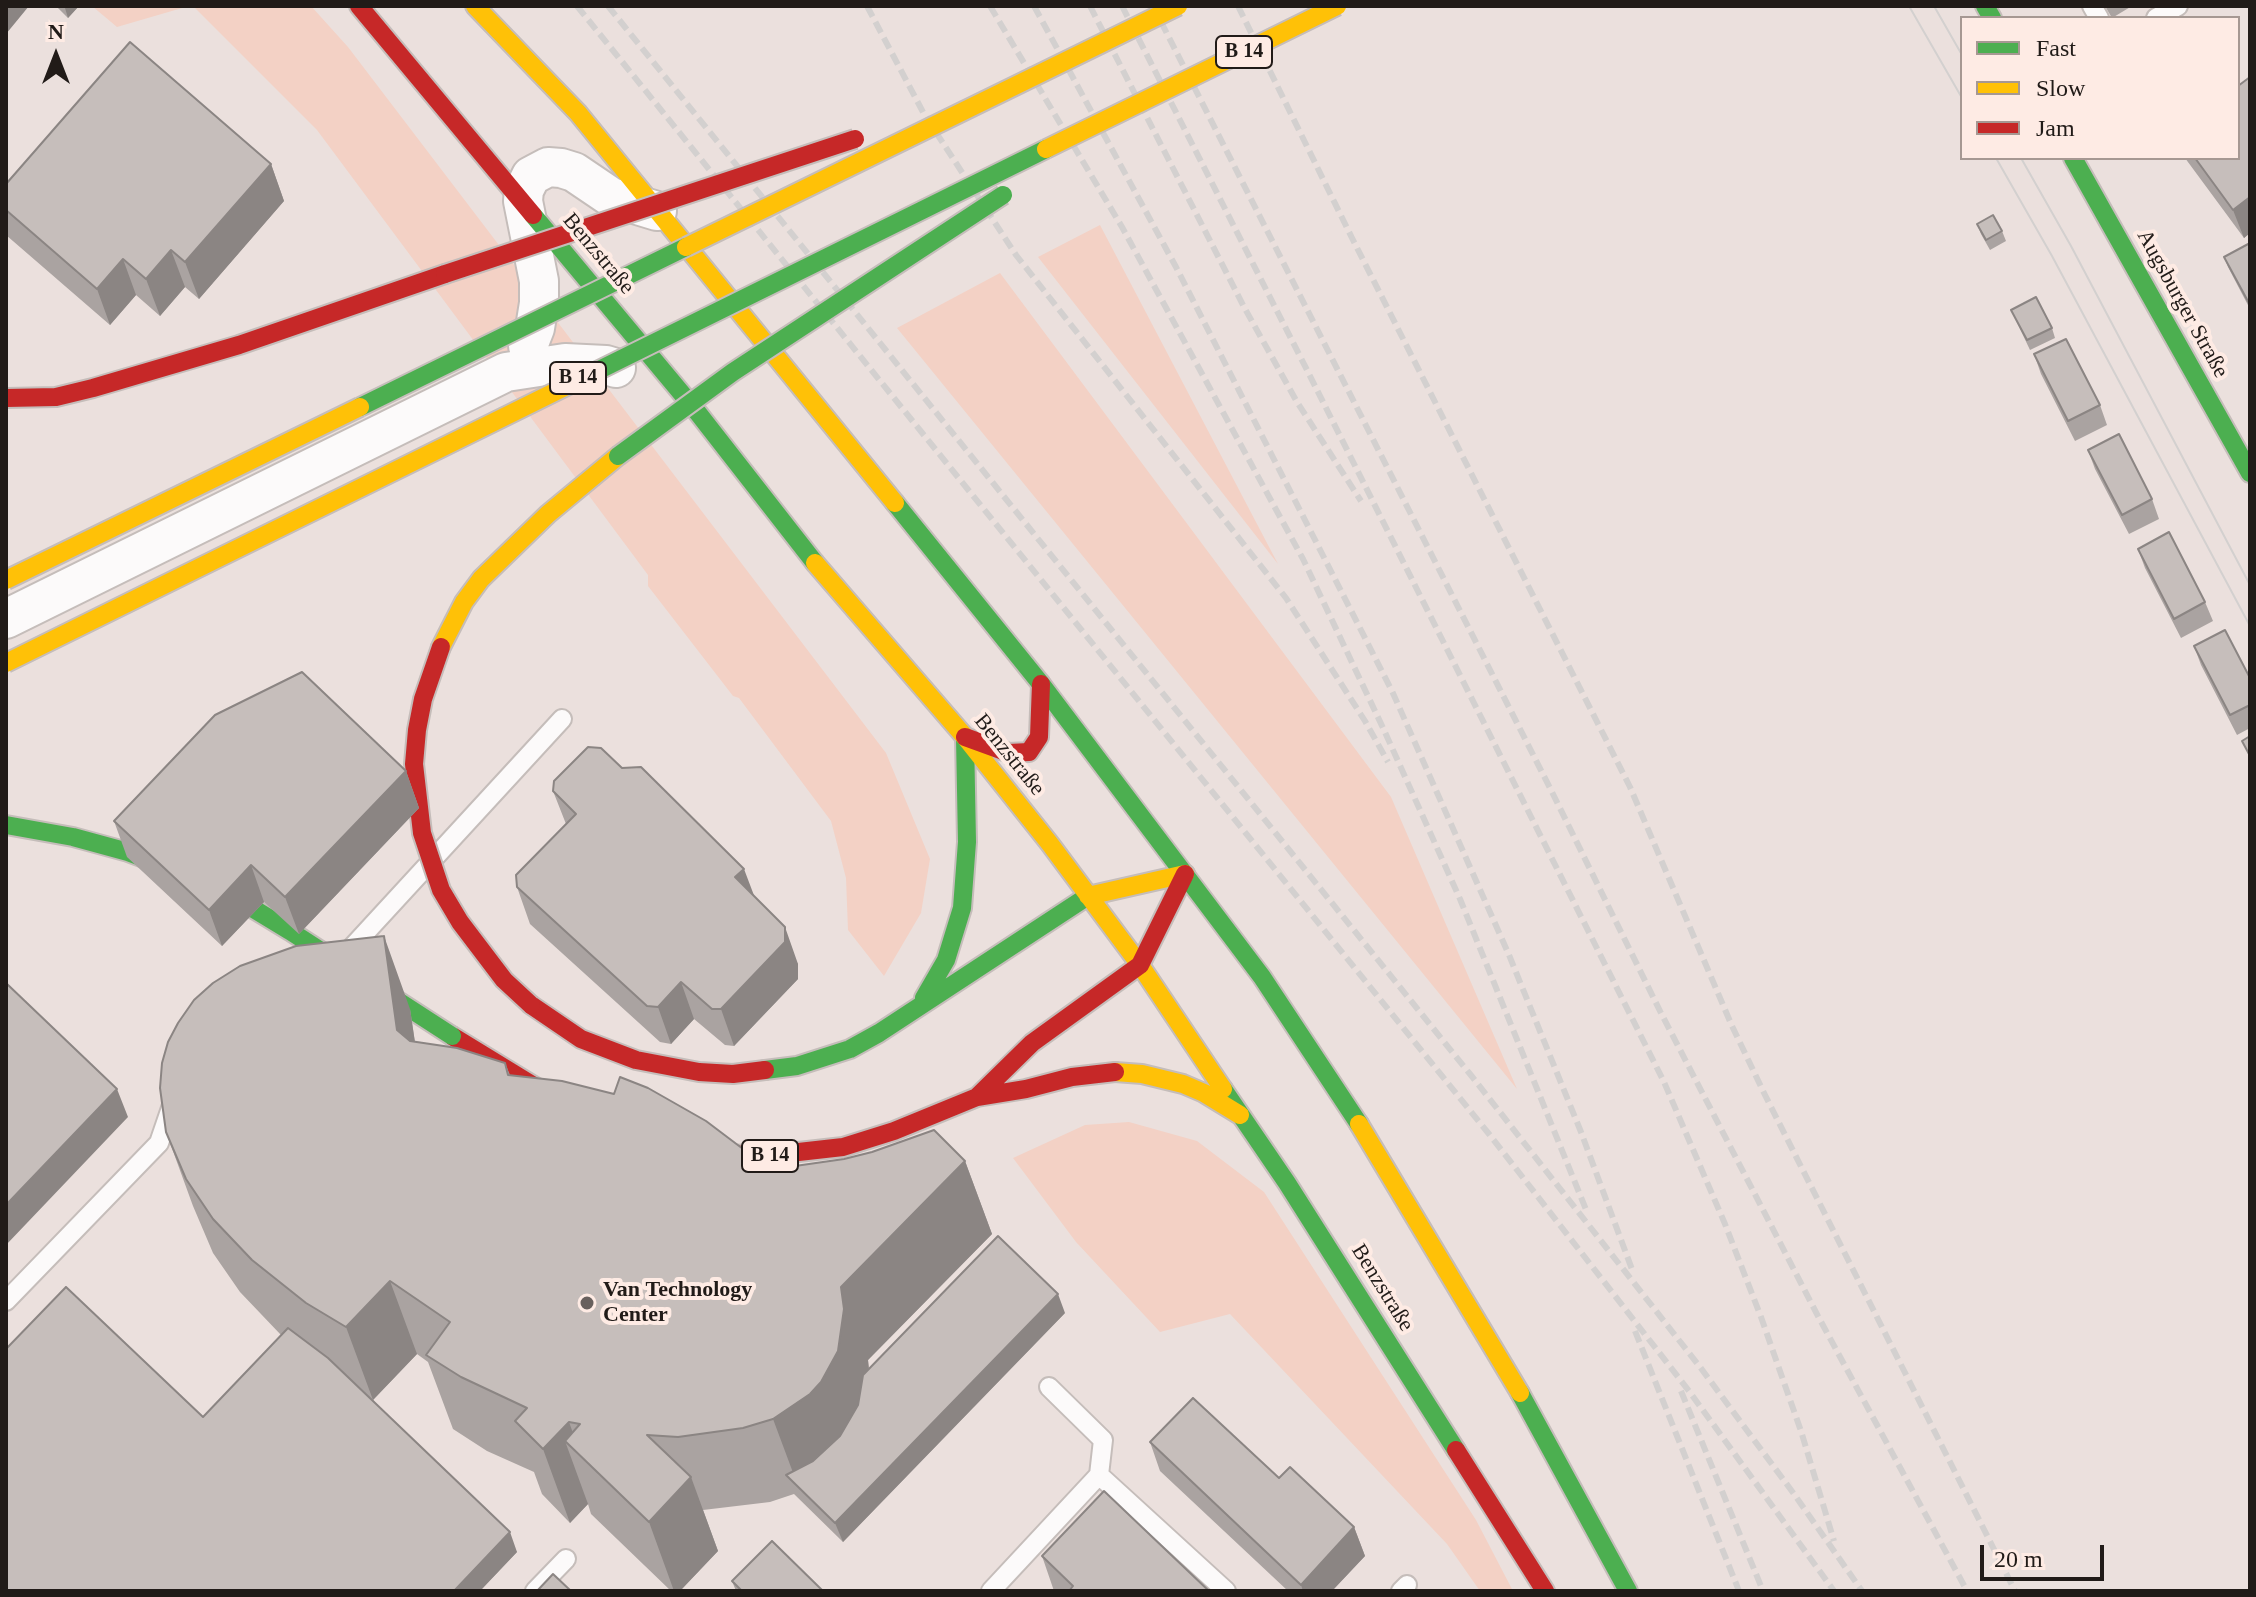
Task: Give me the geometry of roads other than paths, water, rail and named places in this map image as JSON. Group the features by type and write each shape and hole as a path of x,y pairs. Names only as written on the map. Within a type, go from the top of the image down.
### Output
{"main road":[{"name":"Benzstraße","path":"359,6 698,413 817,566 965,737 1050,844 1140,965 1287,1183 1545,1591"},
{"path":"475,6 578,113 660,212 1041,684 1262,977 1367,1135 1546,1437 1628,1591"},
{"path":"6,580 1178,6"},
{"name":"B 14","path":"6,663 1337,6"},
{"path":"6,398 56,397 239,345 1009,89"},
{"name":"B 14","path":"918,1007 850,1049 824,1059 772,1071 733,1074 651,1064 609,1051 556,1024 504,980 481,953 447,901 429,859 416,798 414,764 423,699 431,671 451,625 481,579 548,514 618,456 733,372 1152,97"},
{"name":"Augsburger Straße","path":"2074,160 2250,473"},
{"path":"918,1007 940,974 962,908 967,842 965,737 1009,753 1029,752 1039,737 1041,684"},
{"path":"6,825 73,837 128,852 186,874 239,900 452,1036 589,1118"},
{"path":"918,1007 1088,896 1185,874"},
{"path":"1140,965 1185,874"},
{"name":"B 14","path":"977,1097 1032,1043 1140,965"},
{"name":"B 14","path":"680,1149 730,1156 763,1156 843,1147 894,1131 977,1097 1083,1075 1127,1072 1183,1084 1240,1115"}],"street":[{"path":"506,372 526,351 535,328 539,303 539,281 523,201 524,190 531,176 548,167 561,168 574,172 611,197 660,212"},
{"path":"6,619 506,372 565,363 606,365 640,376 698,413"}],"lane":[{"path":"2160,16 2178,6"},
{"path":"324,975 562,719"},
{"path":"6,1301 159,1143 176,1091"},
{"path":"991,1591 1099,1475 1103,1440 1049,1387"},
{"path":"1099,1475 1226,1591"},
{"path":"535,1591 566,1559"}],"tram line":[{"path":"1909,6 1960,95"},
{"path":"1934,6 1960,52"},
{"path":"1997,160 2052,256 2250,626"},
{"path":"2022,160 2071,246 2250,585"}],"railway":[{"path":"577,6 1489,1134 1689,1391 1834,1591"},
{"path":"608,6 1470,1074 1700,1367 1862,1591"},
{"path":"867,6 924,114 1016,255 1286,598 1388,762"},
{"path":"990,6 1122,227 1303,559 1460,899 1587,1212"},
{"path":"1034,6 1176,267 1392,691 1509,955 1581,1132 1633,1272"},
{"path":"1090,6 1244,307 1297,402 1361,501"},
{"path":"1122,6 1664,1082 1761,1317 1801,1431 1834,1541"},
{"path":"1153,6 1661,1013 1819,1318 1967,1591"},
{"path":"1238,6 1630,787 1732,1026 1765,1095 2015,1591"},
{"path":"1635,1331 1739,1591"},
{"path":"1681,1391 1763,1591"}],"place":[{"name":"Van Technology Center","path":"587,1303"}]}
